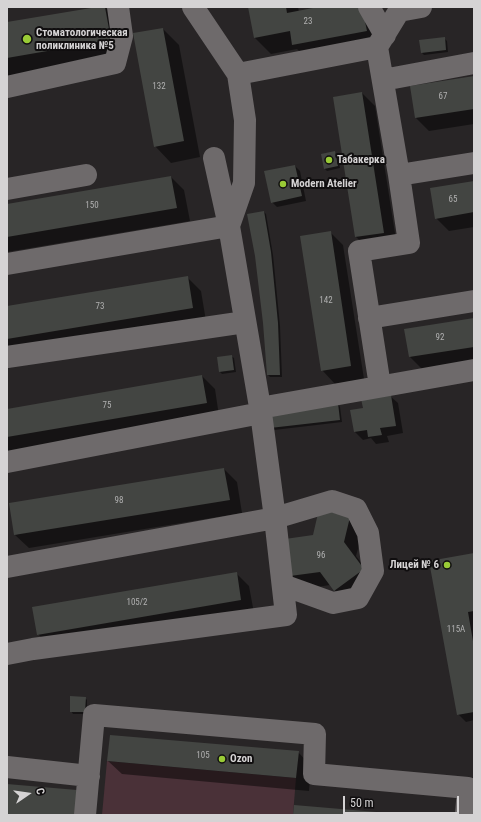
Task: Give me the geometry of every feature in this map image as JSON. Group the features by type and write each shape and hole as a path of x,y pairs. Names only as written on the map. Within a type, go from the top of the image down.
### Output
{"lane":[{"path":"7,87 115,63 122,36 118,7"},
{"path":"193,7 238,74 245,120 244,183 228,226"},
{"path":"206,7 210,33"},
{"path":"369,7 381,41 383,80 409,242 359,251 380,386"},
{"path":"238,74 381,41 399,11 421,7"},
{"path":"383,80 474,63"},
{"path":"7,654 33,649 286,615 275,518 260,410 228,226 214,158"},
{"path":"399,175 474,163"},
{"path":"7,189 86,175"},
{"path":"7,264 228,226"},
{"path":"369,318 474,301"},
{"path":"7,357 245,322"},
{"path":"7,462 380,386 474,370"},
{"path":"7,567 275,518 332,501 356,509 368,533 373,571 358,598 333,603 283,585"},
{"path":"85,815 94,715 315,734 314,774 468,788 466,815"},
{"path":"7,767 89,776"}],"shaded area":[{"path":"107,761 296,778 293,815 102,815"}],"building":[{"path":"97,7 105,7 111,40 7,58 7,22"},
{"path":"248,7 286,7 287,13 318,7 362,7 367,31 292,45 290,31 254,38"},
{"path":"163,28 184,141 154,147 133,33"},
{"path":"445,37 446,50 421,53 419,40"},
{"path":"474,76 474,109 415,118 410,86"},
{"path":"362,92 384,233 355,237 333,97"},
{"name":"Табакерка","path":"335,151 338,166 324,169 321,154"},
{"name":"Modern Atelier","path":"295,165 302,196 271,203 264,171"},
{"path":"171,176 177,208 7,237 7,204"},
{"path":"474,181 474,212 435,219 430,188"},
{"path":"264,211 271,252 278,323 280,375 267,375 263,323 255,256 247,214"},
{"path":"331,231 351,366 321,371 300,236"},
{"path":"188,276 193,308 7,339 7,306"},
{"path":"474,318 474,347 409,357 404,329"},
{"path":"232,355 234,370 219,372 217,357"},
{"path":"202,375 207,403 7,437 7,409"},
{"path":"391,395 396,426 380,428 382,435 368,437 367,430 354,432 350,410 363,408 361,399"},
{"path":"338,403 340,420 270,428 269,412"},
{"path":"224,468 230,500 14,535 9,503"},
{"path":"319,509 350,517 344,542 364,569 334,591 320,572 290,576 285,539 313,535"},
{"path":"474,553 474,611 468,612 474,647 474,712 457,715 429,561"},
{"path":"237,572 241,600 37,635 32,607"},
{"path":"70,696 86,697 85,712 70,712"},
{"path":"110,735 299,751 296,778 107,761"},
{"path":"7,784 77,790 75,815 7,814"},
{"path":"294,805 400,814 400,815 293,815"}],"place":[{"name":"Стоматологическая поликлиника №5","path":"27,39"},
{"name":"Табакерка","path":"329,160"},
{"name":"Modern Atelier","path":"283,184"},
{"name":"Лицей № 6","path":"447,565"},
{"name":"Ozon","path":"222,759"}]}
